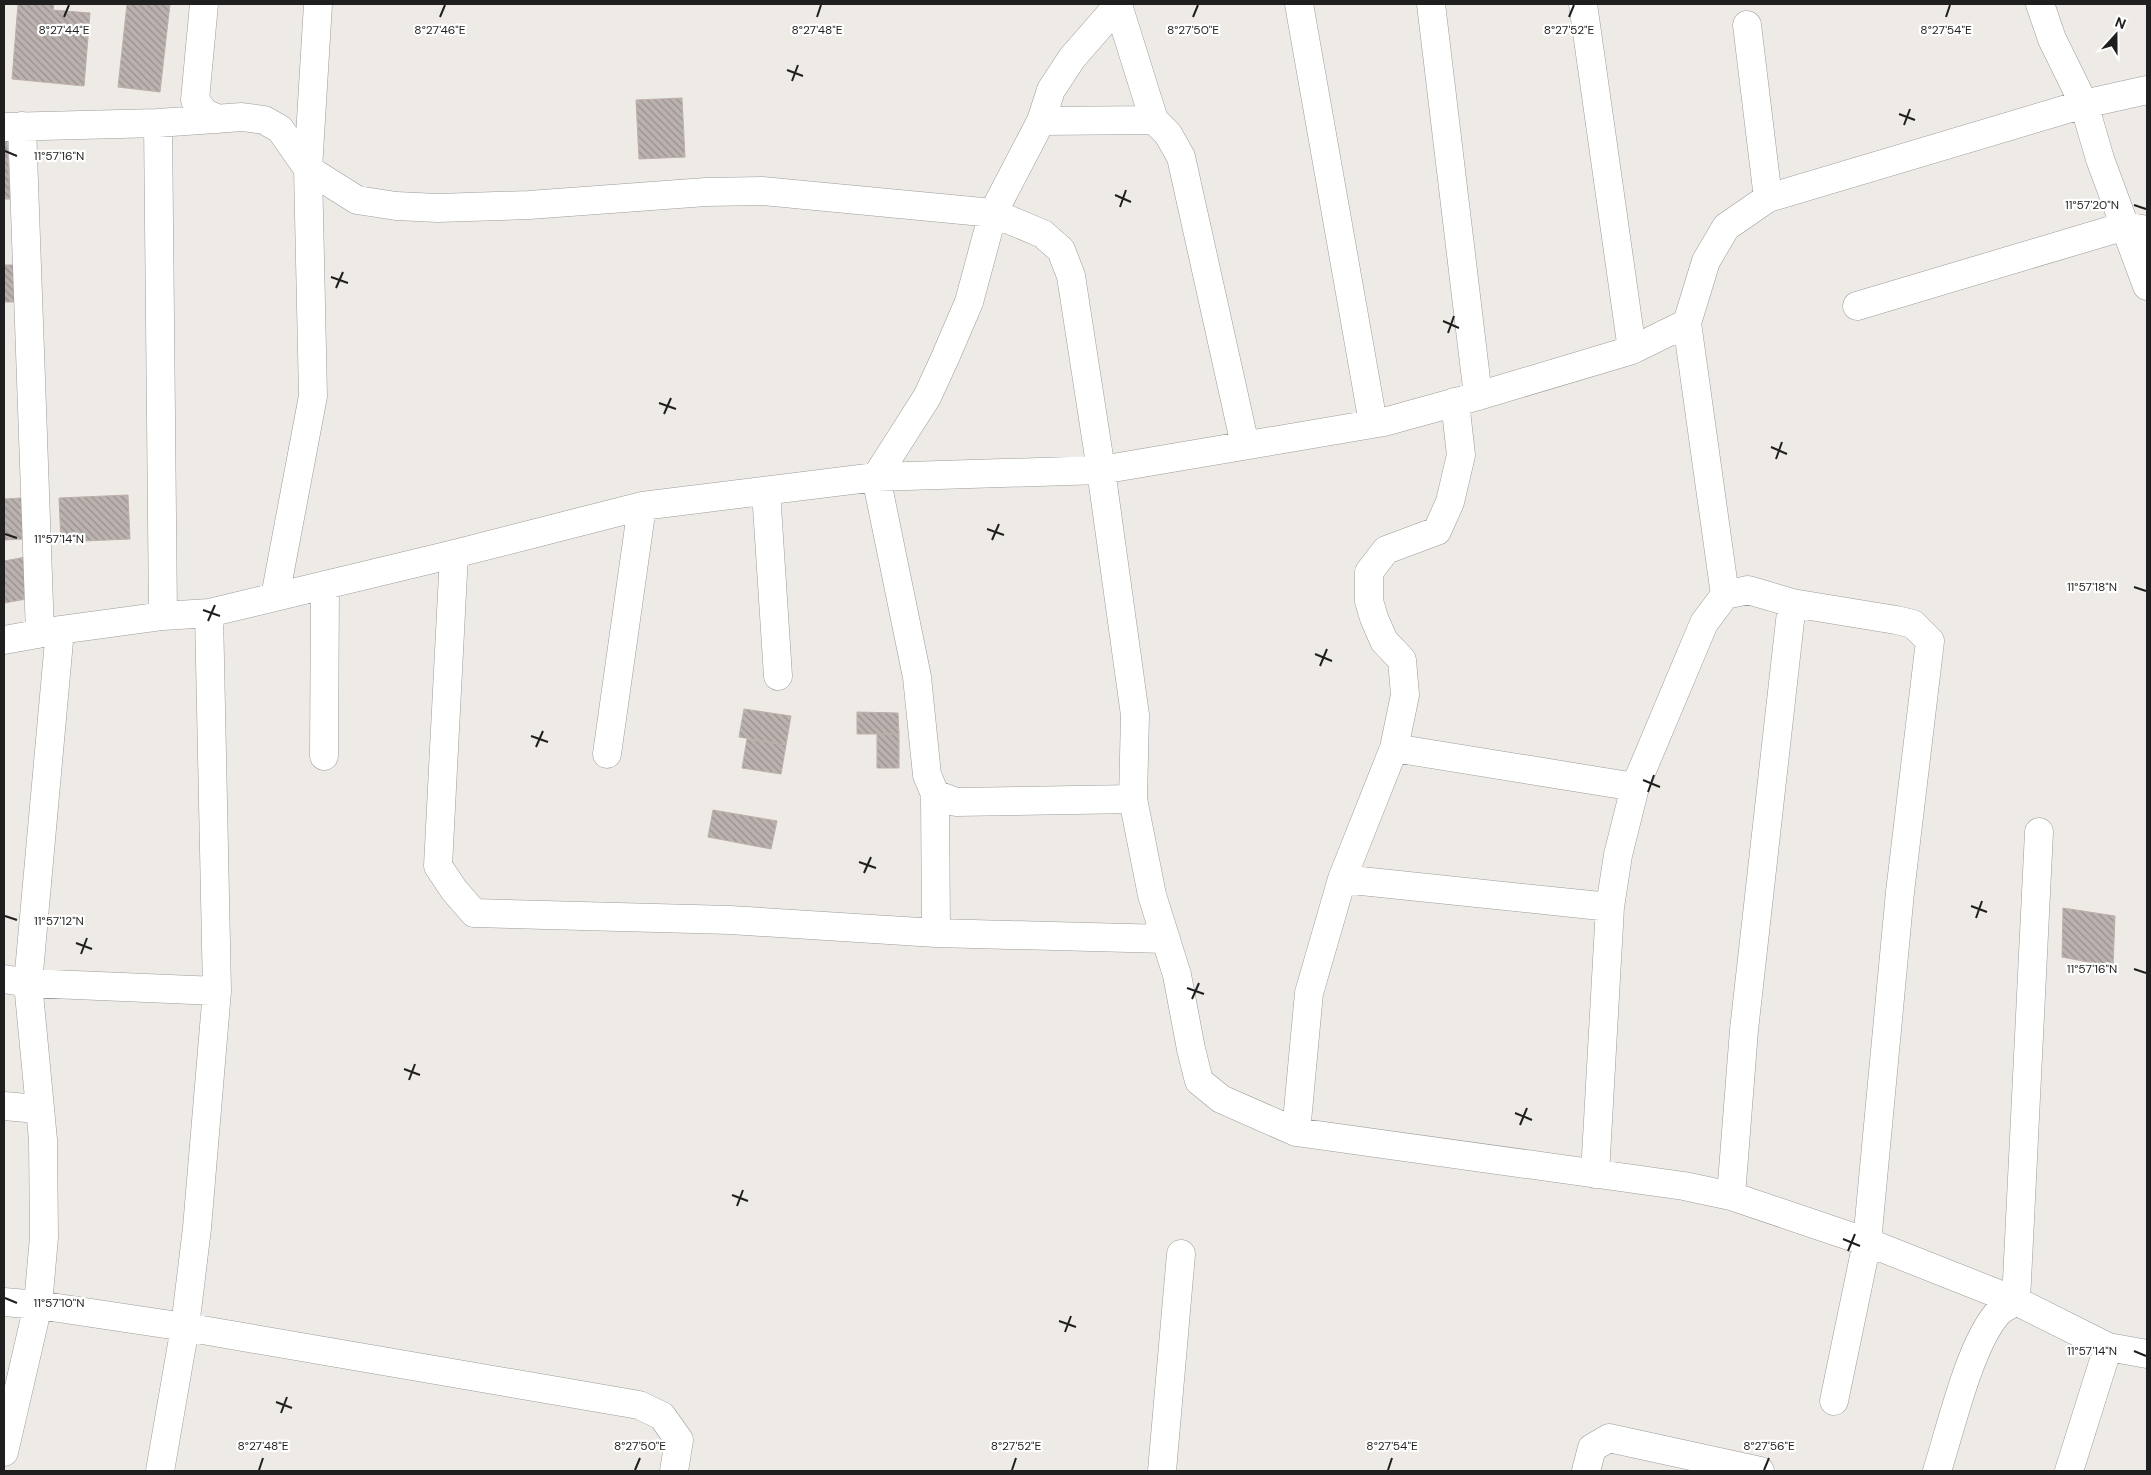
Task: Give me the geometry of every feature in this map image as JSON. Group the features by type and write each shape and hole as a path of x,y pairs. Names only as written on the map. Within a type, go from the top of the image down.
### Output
{"street":[{"path":"204,4 195,100 205,113 219,118"},
{"path":"275,597 313,396 308,169 318,4"},
{"path":"1299,4 1373,423"},
{"path":"1296,1132 1309,993 1342,879 1394,748 1405,695 1402,660 1384,641 1369,601 1369,572 1386,550 1437,531 1450,502 1461,456 1467,399 1432,4"},
{"path":"1583,4 1632,350"},
{"path":"2040,4 2052,39 2084,104 2100,159 2136,228 2147,286"},
{"path":"1119,5 1154,120 1168,134 1181,157 1245,445"},
{"path":"936,933 935,794 927,775 917,676 876,477 927,397 945,358 969,302 993,213 1041,121 1051,90 1072,58 1119,5"},
{"path":"1747,25 1768,198"},
{"path":"1725,595 1687,323 1706,261 1726,227 1768,198 2084,104 2147,90"},
{"path":"4,1452 13,1406 38,1304 44,1236 42,1140 16,981 50,631 13,127 158,123 242,117 264,120 280,129 308,169 357,200 396,206 438,208 530,205 706,192 762,191 993,213 1042,234 1061,250 1071,276 1101,470 1135,715 1133,799 1152,895 1177,974 1199,1081 1221,1099 1296,1132 1684,1186 1731,1196 1867,1242 2016,1301 2108,1346 2147,1354"},
{"path":"1041,121 1154,120"},
{"path":"158,123 163,616"},
{"path":"1857,306 2136,228"},
{"path":"4,640 50,631 163,616 209,613 642,506 876,477 1101,470 1373,423 1467,399 1632,350 1687,323"},
{"path":"766,491 778,676"},
{"path":"607,754 642,506"},
{"path":"454,554 438,866 454,890 474,913 730,920 936,933 1166,939"},
{"path":"434,885 454,554"},
{"path":"324,756 325,585"},
{"path":"1595,1174 1610,907 1618,855 1635,787 1704,623 1725,595 1748,590 1792,603 1913,624 1930,641 1900,892 1867,1242 1834,1402"},
{"path":"1731,1196 1744,1030 1792,603"},
{"path":"160,1471 185,1327 197,1228 217,991 209,613"},
{"path":"1394,748 1635,787"},
{"path":"935,794 956,802 1133,799"},
{"path":"2016,1301 2039,832"},
{"path":"1342,879 1610,907"},
{"path":"16,981 217,991"},
{"path":"4,1106 38,1109"},
{"path":"1162,1471 1181,1254"},
{"path":"1937,1471 1970,1366 1986,1328 1998,1312 2016,1301"},
{"path":"4,1302 38,1304 185,1327 639,1405 662,1416 679,1440 674,1471"},
{"path":"2069,1471 2108,1346"},
{"path":"1586,1471 1592,1448 1609,1438 1760,1471"}],"building":[{"path":"18,4 54,4 53,10 90,13 84,86 12,79"},
{"path":"127,4 170,4 160,92 118,87"},
{"path":"682,98 685,157 639,159 636,100"},
{"path":"4,139 7,139 10,199 4,199"},
{"path":"4,265 19,265 20,302 4,302"},
{"path":"128,495 130,539 61,542 59,498"},
{"path":"22,498 24,539 4,540 4,499"},
{"path":"26,557 32,598 4,603 4,561"},
{"path":"744,709 791,716 786,745 739,737"},
{"path":"857,712 898,713 899,734 857,734"},
{"path":"877,734 899,734 899,768 877,768"},
{"path":"747,739 786,745 781,774 742,768"},
{"path":"713,810 777,821 771,849 708,837"},
{"path":"2063,908 2115,916 2113,967 2062,957"}]}
